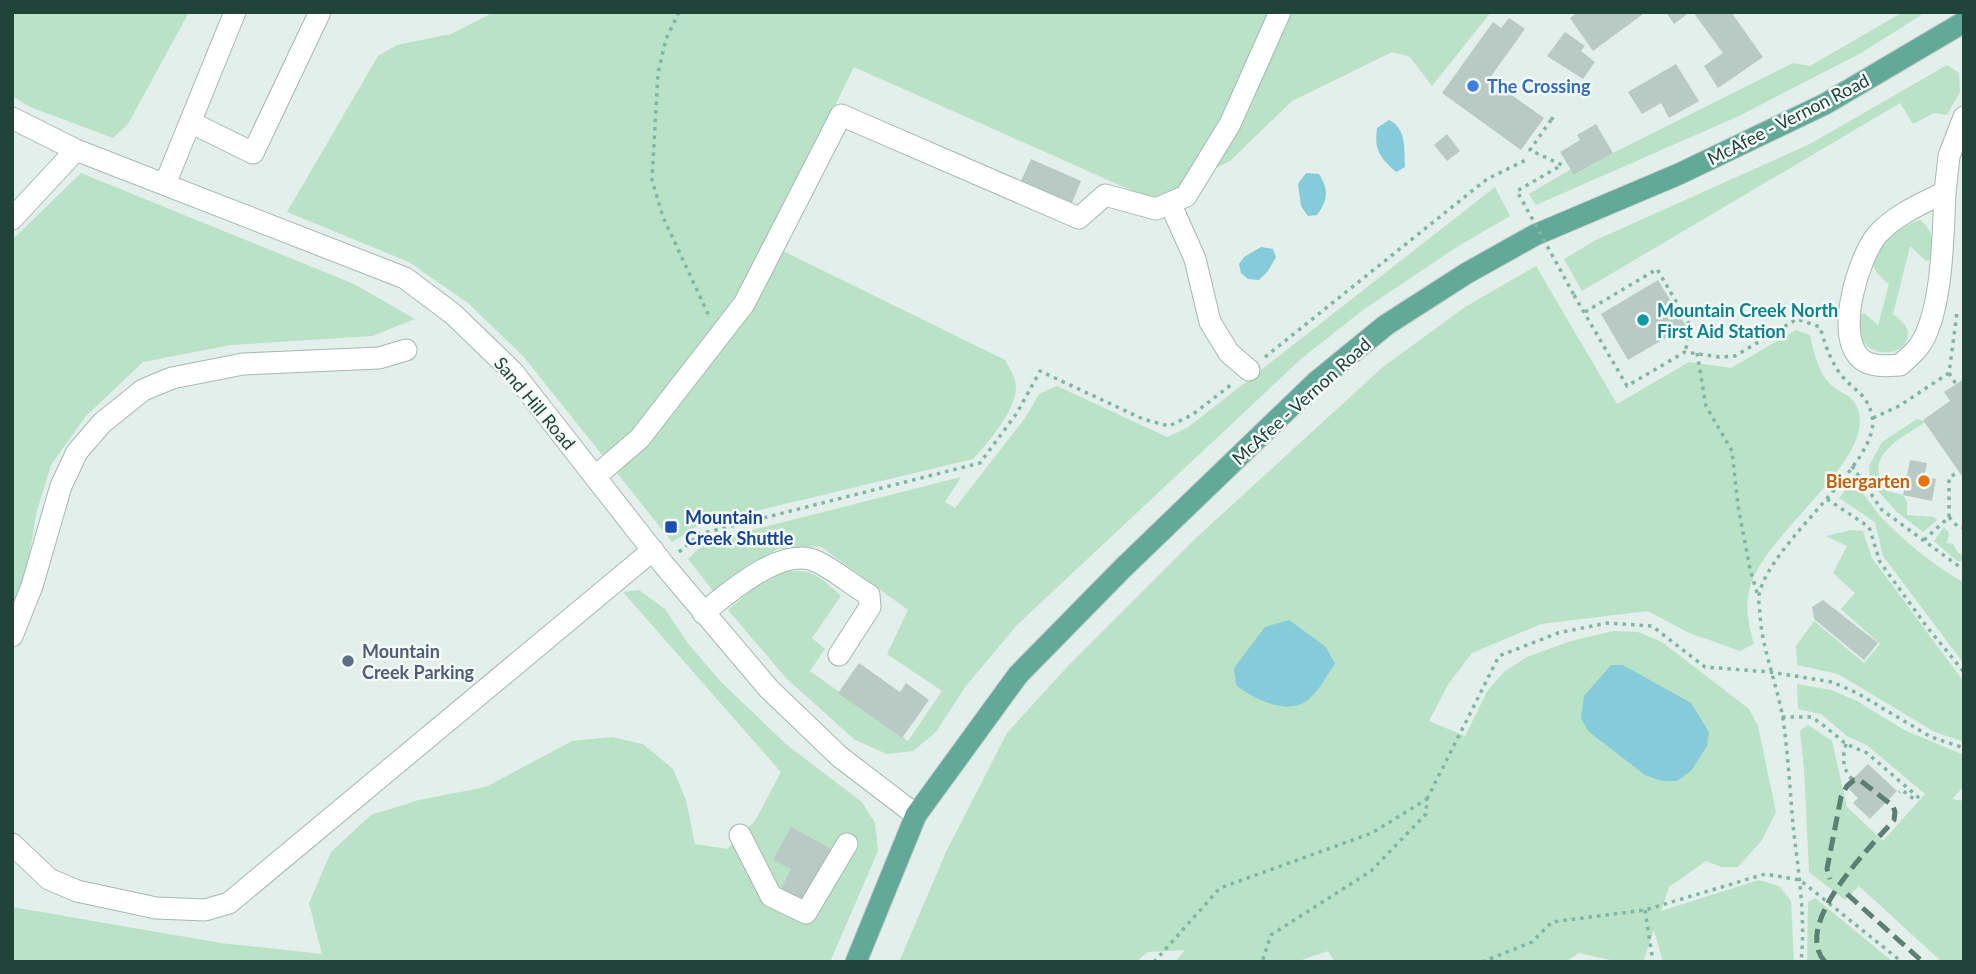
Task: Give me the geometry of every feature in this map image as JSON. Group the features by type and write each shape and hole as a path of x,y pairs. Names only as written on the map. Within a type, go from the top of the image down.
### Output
{"main road":[{"name":"McAfee - Vernon Road","path":"856,962 916,815 1018,675 1123,568 1315,383 1387,324 1467,273 1535,235 1679,174 1825,104 1964,22"}],"street":[{"path":"192,123 253,153 320,12"},
{"path":"596,476 640,438 744,303 841,115 1079,218 1104,195 1156,209 1186,196 1230,124 1280,12"},
{"path":"165,184 237,15"},
{"path":"1945,192 1890,222 1875,238 1861,263 1854,287 1849,326 1854,349 1861,359 1875,365 1900,365 1920,344 1937,292 1950,156 1964,117"},
{"name":"Sand Hill Road","path":"12,118 76,150 405,278 453,314 513,372 658,558 769,690 840,757 916,815"},
{"path":"12,219 76,150"},
{"path":"1170,203 1195,259 1210,321 1229,353 1249,370"},
{"path":"12,636 32,586 61,486 77,452 102,424 143,390 172,378 243,363 379,358 406,350"},
{"path":"704,613 735,587 764,569 797,557 817,561 869,595 870,607 839,655"},
{"path":"12,844 49,879 77,891 156,908 205,910 229,904 658,558"},
{"path":"740,835 771,896 806,913 847,844"}],"path":[{"path":"679,12 666,39 658,73 652,180 663,217 702,304 720,335"},
{"path":"1556,114 1530,150 1562,166 1517,191 1627,386 1685,352 1735,356 1797,319 1820,327 1827,350 1839,371 1848,384 1865,396 1873,418 1870,441 1827,499 1789,541 1765,577 1759,597"},
{"path":"658,558 700,534 980,463 1017,413 1040,371 1143,419 1169,426 1192,415 1487,179 1528,159"},
{"path":"1584,312 1657,269 1691,327 1685,352"},
{"path":"1697,354 1706,406 1732,451 1738,506 1750,569 1759,597 1761,632 1782,717 1800,880 1801,962"},
{"path":"1949,373 1956,384"},
{"path":"1852,466 1882,510 1964,570"},
{"path":"1959,471 1949,478 1949,517 1958,527 1964,528"},
{"path":"1827,499 1869,527 1880,562 1964,672"},
{"path":"1924,540 1949,517"},
{"path":"1262,962 1271,935 1371,871 1426,814 1427,799 1499,656 1558,633 1607,623 1651,626 1704,667 1770,672 1832,682 1857,693 1931,737 1964,748"},
{"path":"1782,717 1811,718 1822,724 1846,744 1867,752 1918,797 1915,800 1902,790 1899,792"},
{"path":"1846,744 1842,759 1847,775 1853,780"},
{"path":"1154,962 1220,888 1372,833 1427,799"},
{"path":"1482,962 1532,942 1552,922 1645,910 1765,874 1800,880 1902,962"},
{"path":"1645,910 1653,962"}],"green space":[{"path":"12,12 189,12 128,124 113,138 30,107 12,96"},
{"path":"494,12 1491,12 1432,86 1410,57 1392,52 1292,101 1230,161 1153,200 854,67 767,243 1005,360 1015,380 1014,400 1002,422 973,459 701,524 672,542 617,473 645,445 737,300 631,432 603,456 523,356 468,303 409,262 287,212 378,56 397,45 451,34"},
{"path":"1903,12 1926,12 1861,53 1739,116 1536,205 1529,194 1571,169 1575,175 1613,153 1793,63 1810,66"},
{"path":"1947,65 1959,73 1960,92 1947,115 1934,113 1913,124 1900,103 1582,291 1564,259 1596,240 1810,144"},
{"path":"81,173 354,284 415,319 372,336 231,345 143,362 86,416 51,465 36,514 26,578 12,611 12,240"},
{"path":"1495,187 1510,216 1460,245 1363,310 1301,359 1017,625 965,687 936,732 913,751 887,754 855,740 786,678 728,610 759,585 783,573 807,572 820,578 841,596 812,638 825,649 810,671 908,741 942,691 887,654 908,610 820,546 778,549 748,565 713,591 688,559 705,542 961,477 945,502 955,508 1025,418 1039,394 1057,386 1167,437 1187,428"},
{"path":"1920,220 1930,232 1931,259 1926,261 1910,246 1893,314 1907,329 1907,339 1903,346 1896,350 1879,352 1864,343 1858,316 1864,313 1878,325 1889,284 1875,270 1873,260 1881,244 1888,238"},
{"path":"1536,266 1617,404 1689,362 1731,368 1796,330 1810,335 1822,373 1834,388 1854,402 1859,413 1858,433 1848,455 1832,478 1773,547 1757,570 1747,605 1754,644 1740,651 1687,632 1648,611 1541,624 1472,653 1449,683 1429,721 1465,736 1488,690 1505,671 1527,657 1571,641 1613,631 1638,632 1662,642 1749,709 1758,726 1776,812 1762,840 1738,867 1722,867 1706,861 1669,887 1661,911 1759,880 1779,886 1791,901 1794,962 1663,962 1654,930 1643,962 1620,962 1579,953 1565,962 1335,962 1328,951 1296,962 1175,962 1185,950 1148,952 1136,962 899,962 946,852 1007,733 1067,667 1197,537 1383,367 1465,307"},
{"path":"1917,419 1925,422 1895,442 1881,458 1878,468 1880,479 1887,491 1903,495 1907,502 1907,515 1934,517 1937,520 1923,532 1897,512 1870,482 1869,466 1882,442"},
{"path":"1851,483 1901,537 1964,583 1964,664 1883,556 1875,522 1839,498"},
{"path":"1944,527 1949,533 1947,543 1953,544 1958,553 1964,555 1964,561 1957,561 1934,541"},
{"path":"1851,530 1863,531 1872,558 1964,682 1964,742 1935,732 1838,674 1797,665 1796,646 1814,621 1864,663 1880,644 1841,609 1855,593 1833,573 1847,546 1826,536"},
{"path":"639,590 665,609 687,642 721,682 787,745 862,802 875,823 878,851 830,962 12,962 12,907 221,943 322,954 309,903 331,852 371,815 419,800 486,787 572,741 612,737 643,744 673,769 686,800 695,844 727,849 755,821 781,772 623,592"},
{"path":"1797,684 1831,690 1857,701 1904,730 1964,755 1964,786 1952,799 1964,801 1964,962 1942,962 1859,886 1845,900 1809,872 1800,731 1808,725 1832,741 1847,807 1883,841 1925,794 1868,746 1847,736 1821,714 1798,709"},
{"path":"1815,898 1893,962 1807,962 1808,902"}],"water":[{"path":"1389,120 1399,129 1403,140 1405,167 1396,172 1382,158 1376,142 1377,128"},
{"path":"1306,173 1319,174 1326,190 1325,200 1317,215 1308,216 1301,206 1298,184"},
{"path":"1261,247 1273,249 1276,257 1259,280 1248,279 1241,273 1239,264 1244,257"},
{"path":"1289,620 1326,647 1335,664 1308,700 1300,705 1280,706 1251,696 1236,685 1234,668 1265,627"},
{"path":"1611,665 1623,665 1691,703 1709,732 1707,746 1691,771 1677,781 1662,781 1645,775 1588,731 1581,718 1584,696"}],"building":[{"path":"1578,12 1643,14 1593,51 1570,18"},
{"path":"1666,12 1690,12 1674,24"},
{"path":"1693,12 1731,12 1763,57 1718,88 1704,66 1723,53"},
{"name":"The Crossing","path":"1509,18 1525,29 1489,79 1544,118 1521,150 1442,93 1493,22 1501,28"},
{"path":"1565,32 1585,46 1581,51 1595,62 1583,79 1547,56"},
{"path":"1676,64 1699,101 1669,118 1661,103 1642,114 1628,92"},
{"path":"1596,124 1613,153 1574,175 1560,152 1580,140 1577,135"},
{"path":"1447,134 1460,151 1447,161 1434,145"},
{"path":"1031,159 1081,181 1071,205 1020,183"},
{"name":"Mountain Creek North First Aid Station","path":"1658,280 1686,326 1628,360 1601,314"},
{"path":"1964,379 1964,479 1923,420 1950,401 1944,392"},
{"path":"1910,460 1927,463 1924,477 1936,479 1932,501 1903,495"},
{"path":"1823,600 1878,643 1864,660 1814,619 1812,607"},
{"path":"859,663 900,692 906,683 929,700 902,738 838,693"},
{"path":"1868,764 1897,791 1870,819 1853,803 1858,798 1846,786"},
{"path":"791,827 833,850 804,904 780,891 791,869 773,860"}],"railway":[{"path":"1825,962 1817,946 1818,928 1826,908 1853,867 1894,820 1893,806 1861,781 1854,780 1841,797 1827,869 1830,879"},
{"path":"1847,894 1923,962"}],"place":[{"name":"The Crossing","path":"1473,86"},
{"name":"Mountain Creek North First Aid Station","path":"1643,320"},
{"name":"Biergarten","path":"1924,481"},
{"name":"Mountain Creek Shuttle","path":"671,527"},
{"name":"Mountain Creek Parking","path":"348,661"}]}
